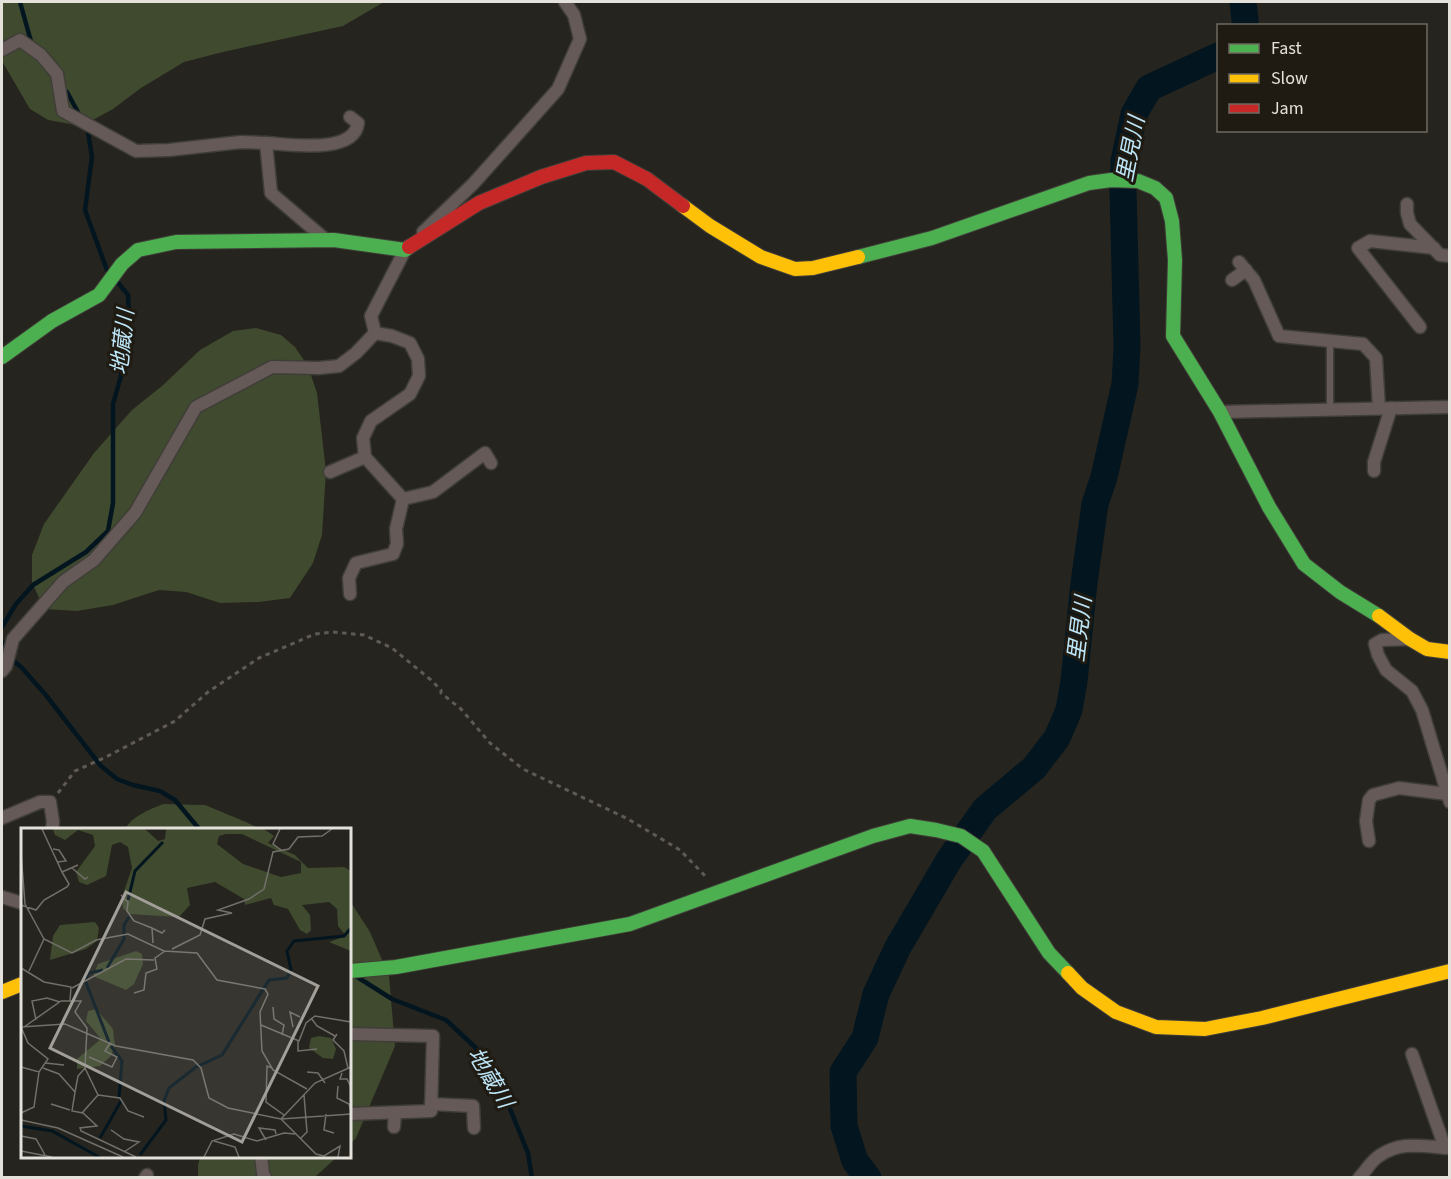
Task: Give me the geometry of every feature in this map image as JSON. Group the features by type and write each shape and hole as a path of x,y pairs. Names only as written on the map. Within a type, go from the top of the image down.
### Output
{"street":[{"path":"375,333 371,316 405,250 474,184 558,90 580,39 574,15 565,2"},
{"path":"2,50 21,40 41,55 57,74 63,111 135,152 241,142 322,145 338,143 357,130 358,123 350,117"},
{"path":"266,143 271,192 326,240"},
{"path":"2,357 52,321 99,295 122,264 138,250 176,242 326,240 405,250 479,203 541,177 586,164 614,162 647,179 710,226 761,257 795,269 813,268 932,238 1089,183 1138,180 1155,188 1167,198 1172,222 1175,260 1173,336 1220,412 1269,507 1304,564 1340,592 1381,617 1410,639 1427,649 1449,652"},
{"path":"1407,204 1410,224 1440,255 1449,256"},
{"path":"1420,327 1358,248 1370,241 1434,248"},
{"path":"1232,280 1242,266 1254,280 1279,336 1363,344 1376,358 1385,408 1374,471"},
{"path":"375,333 410,343 418,359 419,376 410,394 371,421 363,438 364,456 403,499"},
{"path":"2,671 6,666 13,639 63,582 94,560 135,513 196,407 272,367 339,366 357,353 375,333"},
{"path":"1220,412 1449,407"},
{"path":"403,499 433,492 484,453 491,463"},
{"path":"330,472 364,456"},
{"path":"350,594 349,578 356,563 393,554 398,544 396,529 403,499"},
{"path":"1369,841 1366,821 1369,800 1373,795 1399,788 1448,798 1422,710 1412,691 1386,670 1375,644 1382,640 1410,639"},
{"path":"2,818 40,802 51,802 52,828"},
{"path":"351,971 396,967 630,924 873,836 910,826 962,836 982,851 1049,953 1082,988 1116,1012 1156,1027 1205,1029 1216,1027 1262,1018 1449,971"},
{"path":"2,897 21,903"},
{"path":"2,992 21,984"},
{"path":"351,1035 433,1036 431,1111 351,1114"},
{"path":"1359,1178 1378,1156 1401,1146 1421,1145 1447,1148 1412,1054"},
{"path":"431,1104 473,1106 474,1128"},
{"path":"394,1113 394,1127"},
{"path":"261,1158 265,1178"}],"lane":[{"path":"1330,341 1330,409"}],"path":[{"path":"51,802 75,771 175,721 208,692 259,658 315,634 333,632 364,635 392,648 431,680 441,690 441,693 461,709 490,743 523,769 628,819 680,850 718,889 709,895"}],"green space":[{"path":"2,2 384,2 343,26 184,62 141,88 113,109 82,126 48,120 30,109 2,61"},
{"path":"256,328 281,335 295,347 308,366 317,393 326,471 322,535 313,563 290,598 220,603 186,592 159,590 113,605 77,611 44,609 32,582 32,555 44,524 94,453 132,410 162,386 200,350 233,331"},
{"path":"163,804 205,805 258,828 126,828 136,817"},
{"path":"351,903 370,932 389,976 395,1046 356,1138 351,1143"},
{"path":"200,1158 336,1158 315,1177 198,1177"}],"waterway":[{"name":"地蔵川","path":"20,2 32,45"},
{"name":"里見川","path":"1243,2 1245,24"},
{"name":"里見川","path":"868,1178 855,1161 844,1126 843,1072 865,1038 876,994 898,947 949,860 985,809 1034,768 1057,738 1069,710 1095,504 1104,477 1125,384 1127,346 1123,190 1124,161 1134,114 1149,88 1217,56"},
{"name":"地蔵川","path":"63,88 80,116"},
{"name":"地蔵川","path":"85,127 92,157 85,210 110,273"},
{"name":"地蔵川","path":"2,627 16,604 33,585 86,552 108,531 113,503 113,404 121,376 121,357 129,312 128,295 116,280"},
{"name":"地蔵川","path":"2,642 9,657 45,694 101,766 117,779 160,791 175,800 198,828"},
{"name":"地蔵川","path":"354,975 392,999 446,1020 475,1047 506,1099 528,1153 532,1178"}],"traffic: fast":[{"path":"858,257 932,238 1089,183 1111,180 1138,181 1155,188 1166,198 1172,221 1175,260 1173,336 1220,412 1269,507 1304,564 1340,592 1379,616"},
{"path":"2,357 52,321 99,295 122,264 138,250 176,242 334,240 405,250 409,247"},
{"path":"351,971 396,967 630,924 873,836 910,826 961,836 983,851 1049,953 1068,973"}],"traffic: slow":[{"path":"683,206 710,226 761,257 795,269 813,268 858,257"},
{"path":"1379,616 1427,649 1450,652"},
{"path":"1068,973 1082,988 1116,1012 1156,1027 1205,1029 1262,1018 1450,971"},
{"path":"2,992 21,984"}],"traffic: jam":[{"path":"409,247 479,203 541,177 586,163 614,162 647,179 683,206"}]}
